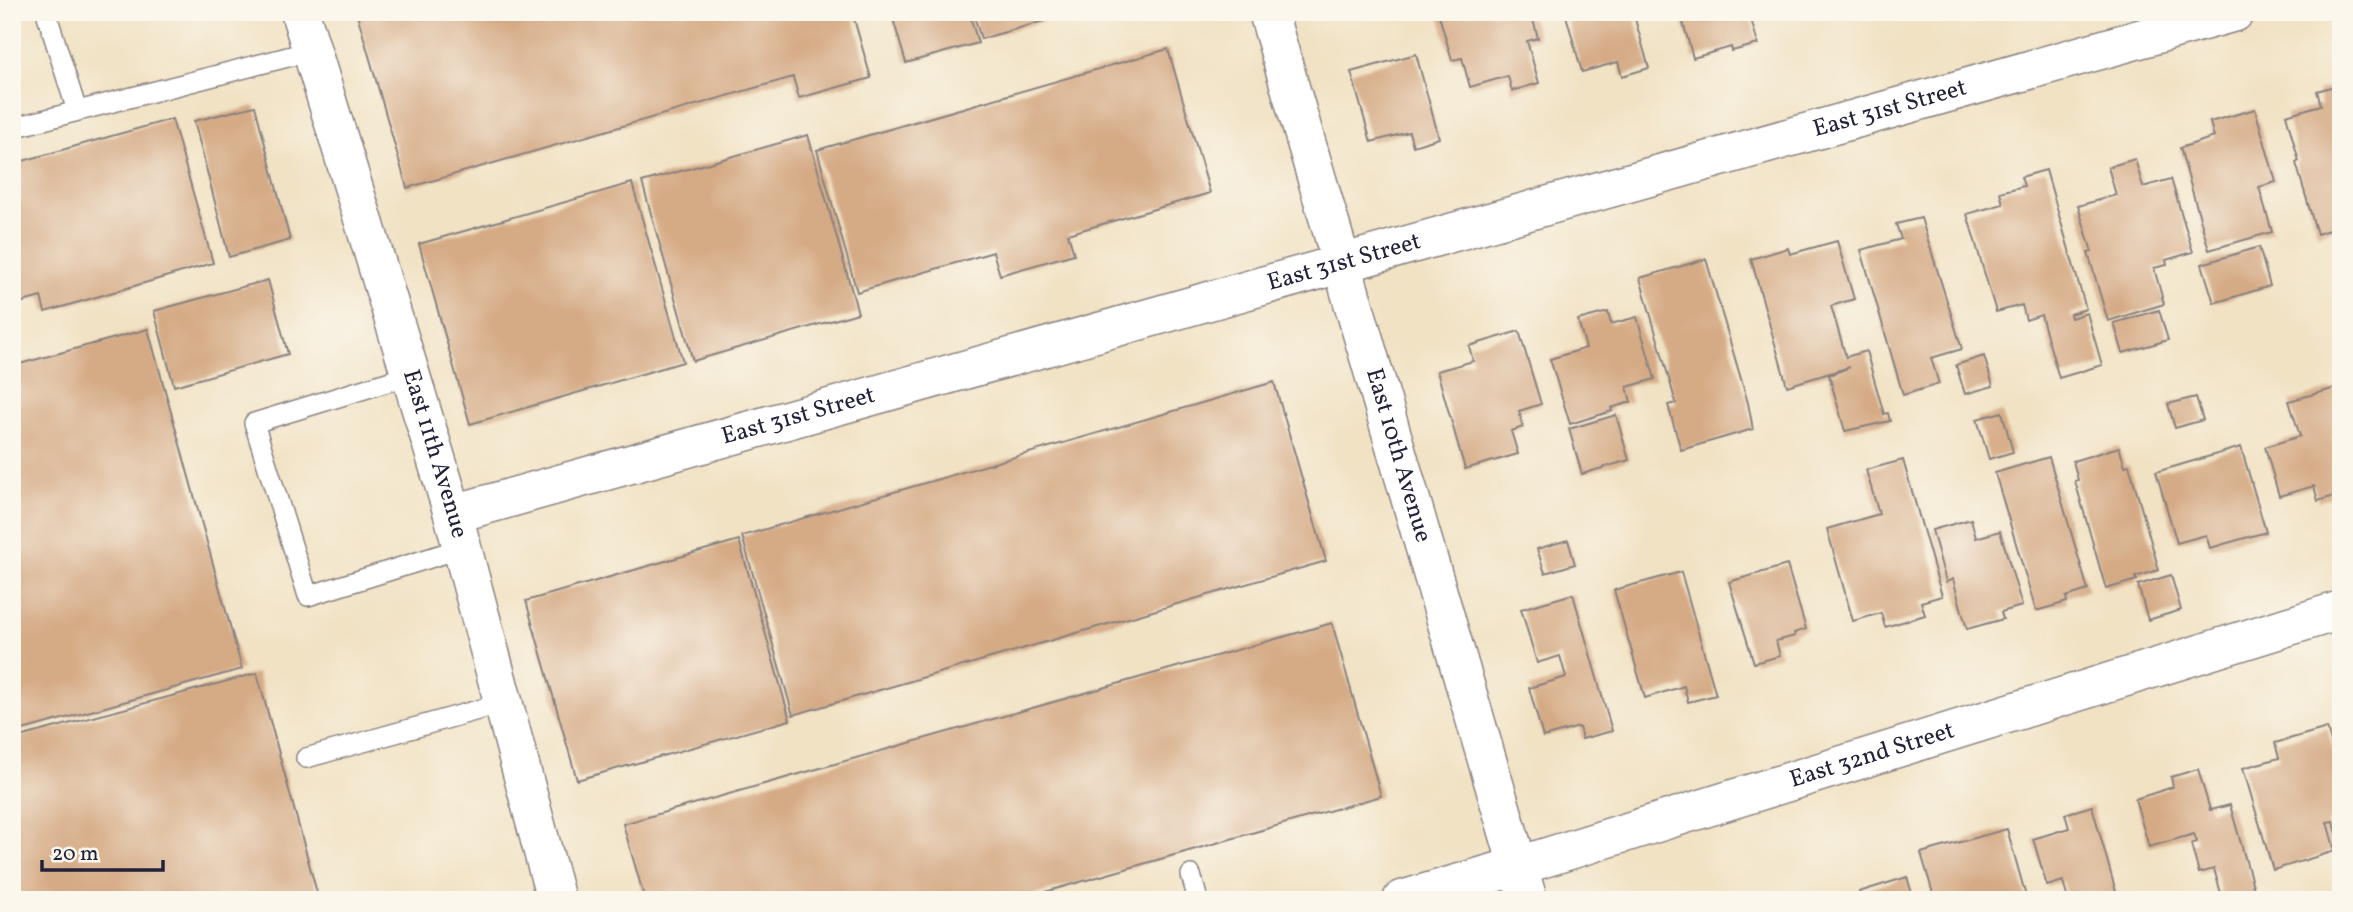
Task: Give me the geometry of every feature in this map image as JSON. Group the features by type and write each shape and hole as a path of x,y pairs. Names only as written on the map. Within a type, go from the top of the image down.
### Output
{"street":[{"name":"East 11th Avenue","path":"300,12 458,531 556,900"},
{"name":"East 10th Avenue","path":"1268,12 1523,883"},
{"name":"East 31st Street","path":"458,531 1343,263 2235,12"},
{"name":"East 32nd Street","path":"1402,900 1523,883 2341,610"}],"lane":[{"path":"46,12 77,111"},
{"path":"12,128 312,51"},
{"path":"410,375 254,423 307,596 458,531"},
{"path":"306,758 503,703"},
{"path":"1191,874 1198,900"}],"building":[{"path":"852,12 871,78 799,98 793,77 407,188 357,14"},
{"path":"891,12 969,12 978,43 906,63"},
{"path":"973,12 1072,12 1072,13 981,39"},
{"path":"1438,12 1531,12 1538,38 1527,41 1539,83 1512,91 1508,76 1470,87 1462,58 1452,60"},
{"path":"1565,12 1633,12 1649,68 1622,76 1618,62 1582,72"},
{"path":"1680,12 1749,12 1758,44 1732,51 1731,47 1693,58"},
{"path":"1168,49 1210,193 1068,234 1074,254 1000,275 993,252 857,292 817,150"},
{"path":"1416,54 1439,138 1413,146 1409,132 1371,142 1351,72"},
{"path":"2341,84 2341,203 2337,204 2341,226 2317,234 2296,163 2299,161 2286,115 2321,105 2317,91"},
{"path":"255,106 290,240 229,257 194,121"},
{"path":"2255,109 2276,182 2259,187 2272,232 2209,250 2180,148 2214,137 2210,122"},
{"path":"172,119 213,263 45,312 41,297 12,305 12,164"},
{"path":"808,135 858,313 693,361 642,182"},
{"path":"2135,159 2143,187 2171,179 2193,252 2166,260 2167,265 2154,268 2164,304 2108,321 2088,253 2092,252 2078,206 2116,195 2108,167"},
{"path":"2046,170 2086,309 2070,314 2071,318 2087,313 2102,365 2059,378 2041,315 2026,320 2022,305 1996,312 1967,214 2003,204 2000,192 2024,186 2021,177"},
{"path":"632,183 683,362 470,424 419,244"},
{"path":"1921,218 1962,349 1931,358 1939,384 1903,395 1861,250 1901,239 1896,224"},
{"path":"1837,241 1854,299 1831,306 1846,357 1866,351 1884,414 1888,413 1890,421 1845,431 1829,375 1850,367 1787,386 1751,259 1788,248 1790,254"},
{"path":"2259,247 2270,286 2214,303 2202,264"},
{"path":"1706,259 1748,403 1753,429 1681,450 1668,405 1676,403 1640,278"},
{"path":"268,280 288,354 174,386 154,311"},
{"path":"2159,310 2168,340 2123,353 2114,323"},
{"path":"1608,312 1611,324 1637,317 1655,379 1627,387 1631,402 1570,424 1550,359 1586,348 1578,320"},
{"path":"148,329 242,669 12,733 12,366"},
{"path":"1519,331 1541,404 1519,411 1523,427 1511,431 1518,454 1465,469 1437,371 1473,361 1469,346"},
{"path":"1984,356 1993,386 1965,394 1956,365"},
{"path":"1274,382 1326,561 793,715 742,536"},
{"path":"2336,388 2341,404 2341,435 2332,438 2341,470 2341,494 2318,501 2314,486 2279,496 2265,447 2300,436 2289,401"},
{"path":"2196,397 2203,420 2175,428 2168,404"},
{"path":"2002,412 2013,452 1989,459 1977,419"},
{"path":"1616,415 1629,460 1582,474 1569,429"},
{"path":"2119,447 2125,466 2129,465 2159,570 2106,589 2075,481 2078,480 2073,461"},
{"path":"2241,447 2266,532 2210,548 2206,535 2177,543 2156,472"},
{"path":"2049,457 2088,590 2066,597 2067,602 2036,611 1995,473"},
{"path":"1903,460 1942,596 1921,602 1925,615 1885,627 1881,613 1853,621 1827,529 1879,514 1866,470"},
{"path":"1971,519 1976,538 2000,531 2022,606 2001,612 2003,619 1967,629 1953,579 1946,582 1932,530"},
{"path":"739,540 790,720 577,780 526,601"},
{"path":"1568,540 1575,564 1545,573 1537,549"},
{"path":"1787,565 1806,629 1794,633 1795,636 1776,641 1780,656 1754,663 1729,582"},
{"path":"1681,572 1716,695 1688,702 1684,686 1645,698 1614,590"},
{"path":"2171,575 2181,610 2148,620 2138,585"},
{"path":"1573,594 1612,731 1582,739 1579,727 1543,737 1529,688 1566,677 1560,656 1537,663 1521,609"},
{"path":"1332,623 1381,796 1017,900 645,900 623,824"},
{"path":"257,673 319,900 13,900 12,739"},
{"path":"2327,728 2341,776 2341,845 2333,821 2327,822 2335,851 2273,870 2243,768 2279,758 2275,743"},
{"path":"2198,769 2210,810 2230,805 2257,900 2223,900 2214,869 2199,873 2191,844 2197,842 2194,834 2149,847 2135,799 2173,787 2171,777"},
{"path":"2092,806 2116,892 2091,900 2068,900 2063,881 2047,886 2033,839 2069,828 2065,814"},
{"path":"2007,829 2027,900 1935,900 1921,853"},
{"path":"1907,877 1914,900 1861,900 1859,892"}]}
